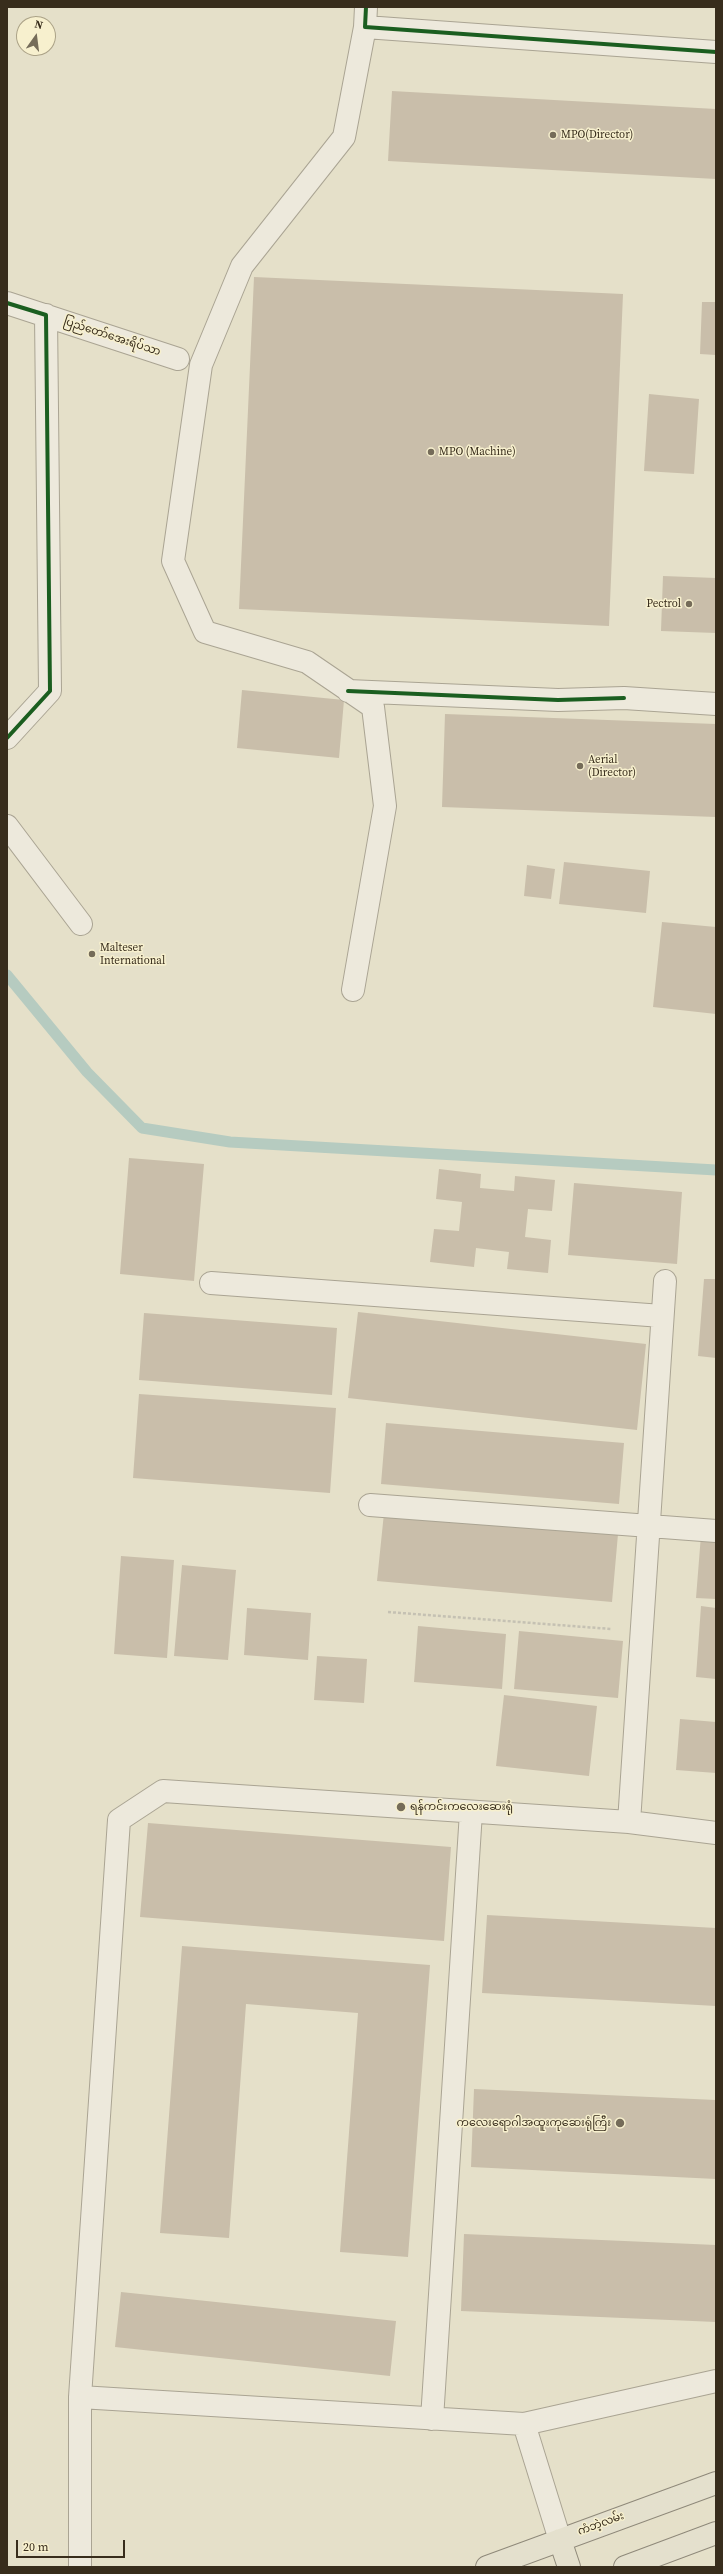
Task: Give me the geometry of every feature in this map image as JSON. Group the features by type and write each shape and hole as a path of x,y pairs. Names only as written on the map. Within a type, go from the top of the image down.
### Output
{"main road":[{"name":"ကံဘဲ့လမ်း","path":"486,2567 716,2483"},
{"path":"625,2567 716,2533"},
{"path":"560,2540 568,2567"}],"street":[{"path":"353,990 385,806 373,708 307,662 205,632 173,560 201,365 242,266 344,137 365,17 716,52"},
{"name":"ပြည်တော်အေးရိပ်သာ","path":"7,303 178,359"},
{"path":"7,738 50,691 46,315"},
{"path":"348,691 558,700 624,698 716,704"},
{"path":"7,826 81,924"},
{"path":"629,1822 665,1280"},
{"path":"211,1283 662,1316"},
{"path":"370,1505 716,1531"},
{"path":"80,2567 80,2397 119,1820 163,1791 629,1822 716,1833"},
{"path":"432,2419 471,1812"},
{"path":"80,2397 524,2424 716,2381"},
{"path":"524,2424 560,2540"}],"path":[{"path":"388,1612 641,1631"}],"building":[{"name":"MPO(Director)","path":"392,91 716,109 716,179 388,161"},
{"name":"MPO (Machine)","path":"254,277 623,294 609,626 239,609"},
{"path":"702,302 716,302 716,355 700,354"},
{"path":"649,394 699,399 694,474 644,471"},
{"name":"Pectrol","path":"663,576 716,578 716,633 661,631"},
{"path":"242,690 344,700 339,758 237,748"},
{"name":"Aerial (Director)","path":"445,714 716,724 716,817 442,807"},
{"path":"564,862 650,871 646,913 559,904"},
{"path":"527,865 555,869 551,899 524,896"},
{"path":"662,922 716,927 716,1014 653,1007"},
{"path":"129,1158 204,1164 194,1281 120,1274"},
{"path":"439,1169 481,1174 480,1188 514,1191 515,1176 555,1180 552,1211 528,1209 525,1237 551,1240 548,1273 507,1269 509,1252 476,1248 474,1267 430,1262 434,1229 459,1231 462,1202 436,1199"},
{"path":"574,1183 682,1192 677,1264 568,1255"},
{"path":"704,1279 716,1279 716,1358 698,1356"},
{"path":"358,1312 646,1344 637,1430 348,1398"},
{"path":"144,1313 337,1328 332,1395 139,1380"},
{"path":"139,1394 336,1408 330,1493 133,1478"},
{"path":"386,1423 624,1443 619,1504 381,1484"},
{"path":"384,1513 618,1534 612,1602 377,1581"},
{"path":"701,1535 716,1536 716,1599 696,1598"},
{"path":"121,1556 174,1560 167,1658 114,1654"},
{"path":"182,1565 236,1570 228,1660 174,1656"},
{"path":"701,1606 716,1608 716,1679 696,1677"},
{"path":"247,1608 311,1613 308,1660 244,1655"},
{"path":"418,1626 506,1634 502,1689 414,1682"},
{"path":"519,1631 623,1641 618,1698 514,1689"},
{"path":"317,1656 367,1659 364,1703 314,1700"},
{"path":"504,1695 597,1706 589,1776 496,1766"},
{"path":"680,1719 716,1722 716,1773 676,1770"},
{"path":"148,1823 451,1847 444,1941 140,1917"},
{"path":"487,1915 716,1928 716,2006 482,1993"},
{"path":"182,1946 430,1965 408,2257 340,2252 358,2013 246,2004 229,2238 160,2233"},
{"path":"474,2089 716,2100 716,2179 471,2167"},
{"path":"464,2234 716,2245 716,2322 461,2311"},
{"path":"121,2292 396,2321 390,2376 115,2347"}],"waterway":[{"path":"7,975 87,1072 142,1128 230,1142 716,1170"}],"cycle path":[{"path":"366,7 365,27 716,52"},
{"path":"7,303 46,315 50,691 7,738"},
{"path":"348,691 558,700 624,698"}],"place":[{"name":"MPO(Director)","path":"553,135"},
{"name":"MPO (Machine)","path":"431,452"},
{"name":"Pectrol","path":"689,604"},
{"name":"Aerial (Director)","path":"580,766"},
{"name":"Malteser International","path":"92,954"},
{"name":"ရန်ကင်းကလေးဆေးရုံ","path":"401,1807"},
{"name":"ကလေးရောဂါအထူးကုဆေးရုံကြီး","path":"620,2123"}]}
